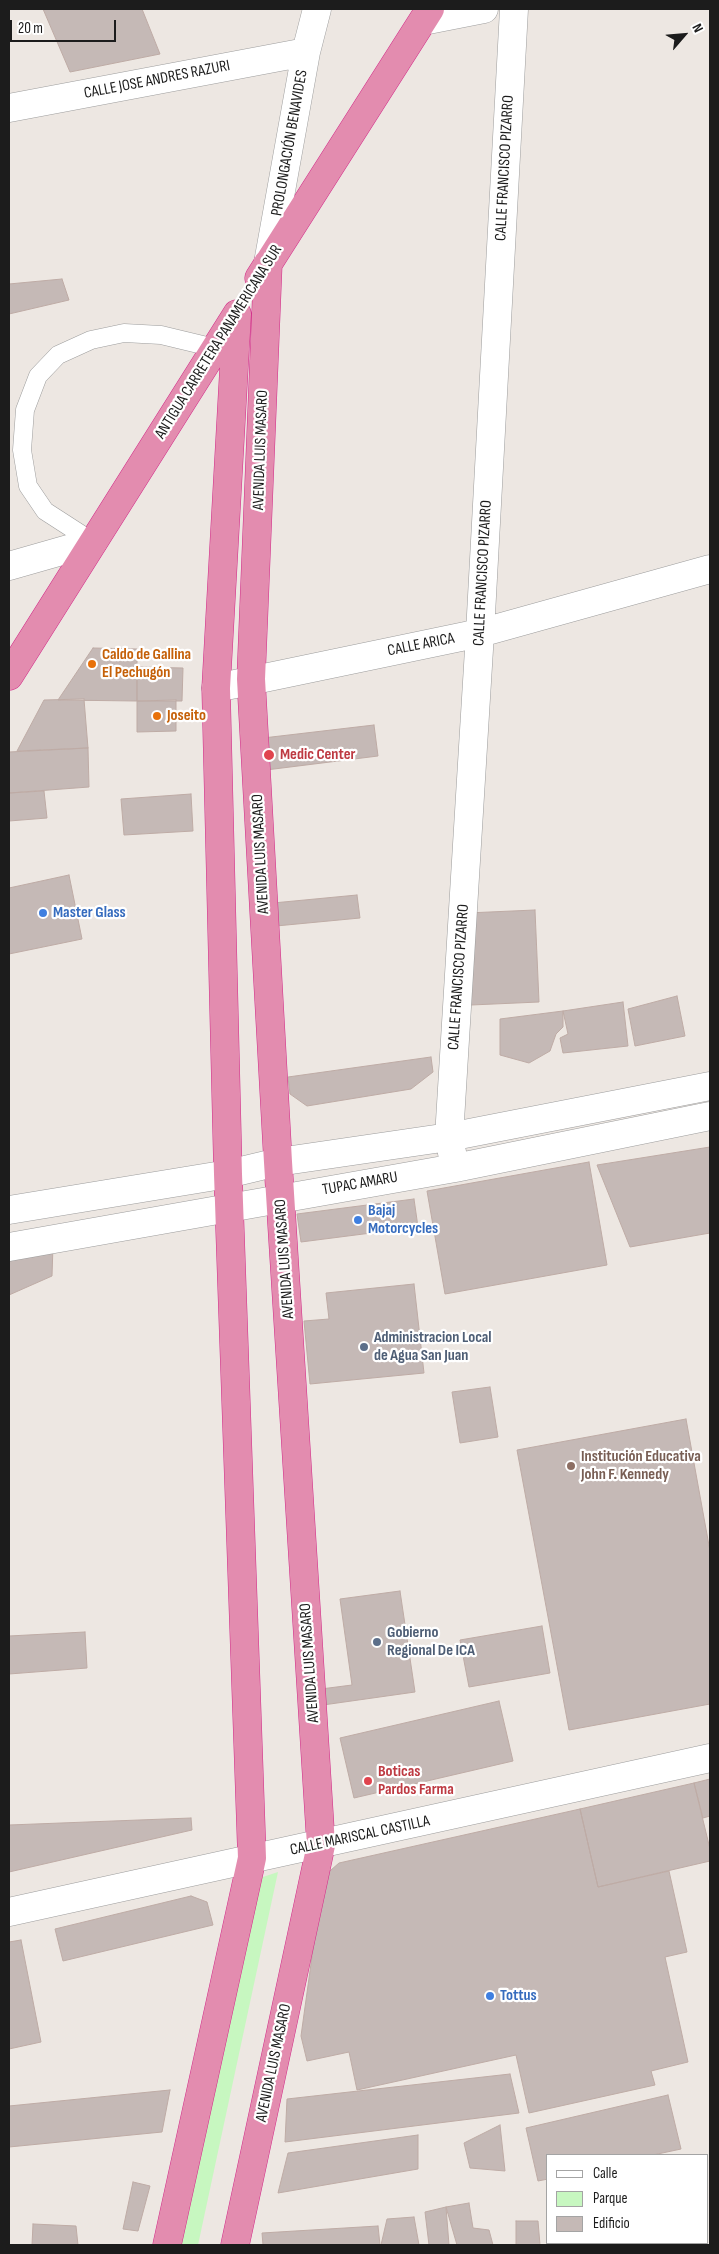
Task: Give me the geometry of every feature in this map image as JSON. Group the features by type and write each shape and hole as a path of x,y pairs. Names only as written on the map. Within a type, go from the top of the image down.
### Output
{"highway":[{"name":"ANTIGUA CARRETERA PANAMERICANA SUR","path":"9,676 426,15"},
{"name":"AVENIDA LUIS MASARO","path":"235,2245 321,1845 282,1197 278,1162 251,679 268,263"},
{"name":"AVENIDA LUIS MASARO","path":"167,2245 252,1858 228,1174 216,688 237,314"}],"street":[{"name":"PROLONGACIÓN BENAVIDES","path":"268,263 306,52 317,9"},
{"path":"426,15 484,9"},
{"name":"CALLE FRANCISCO PIZARRO","path":"455,1168 449,1137 480,633 514,9"},
{"name":"CALLE JOSE ANDRES RAZURI","path":"9,108 306,52"},
{"path":"9,566 93,542"},
{"name":"CALLE ARICA","path":"216,688 251,679 480,633 710,569"},
{"name":"TUPAC AMARU","path":"9,1210 228,1174 278,1162 449,1137 710,1086"},
{"name":"TUPAC AMARU","path":"9,1247 230,1206 455,1168 710,1116"},
{"name":"CALLE MARISCAL CASTILLA","path":"9,1912 252,1858 321,1845 710,1758"}],"lane":[{"path":"93,542 45,511 28,486 22,450 24,410 38,376 58,355 91,340 124,333 161,336 215,348"}],"green space":[{"path":"278,1872 198,2245 173,2245 248,1882"}],"building":[{"path":"43,9 142,9 160,54 70,72"},
{"path":"62,279 69,300 9,314 9,284"},
{"path":"93,648 137,649 137,701 58,700"},
{"path":"137,667 183,668 182,701 137,701"},
{"path":"84,699 88,748 17,751 44,700"},
{"name":"Joseito","path":"176,700 176,731 137,732 137,701"},
{"path":"374,725 378,756 266,770 263,738"},
{"path":"88,748 89,787 9,793 9,752"},
{"path":"44,791 47,818 9,821 9,793"},
{"path":"191,794 193,831 124,835 121,799"},
{"name":"Master Glass","path":"69,875 82,939 9,954 9,888"},
{"path":"357,895 360,918 276,926 273,903"},
{"path":"535,910 539,1002 471,1005 467,913"},
{"path":"677,996 685,1036 635,1046 628,1009"},
{"path":"623,1002 628,1046 563,1053 560,1038 568,1034 563,1011"},
{"path":"563,1011 563,1027 556,1034 550,1051 529,1063 500,1055 500,1019"},
{"path":"431,1057 433,1072 411,1089 307,1106 290,1094 288,1077"},
{"path":"710,1147 710,1233 630,1247 597,1165"},
{"path":"589,1162 607,1265 445,1294 427,1191"},
{"name":"Bajaj Motorcycles","path":"414,1199 418,1227 301,1242 297,1214"},
{"path":"53,1246 52,1276 9,1295 9,1254"},
{"name":"Administracion Local de Agua San Juan","path":"414,1284 424,1373 310,1384 304,1321 329,1319 326,1293"},
{"path":"490,1387 498,1437 460,1443 452,1392"},
{"path":"686,1419 710,1551 710,1704 569,1730 517,1450"},
{"name":"Gobierno Regional De ICA","path":"400,1591 415,1692 323,1705 321,1689 352,1685 340,1599"},
{"path":"542,1626 550,1673 469,1687 460,1640"},
{"path":"85,1632 87,1668 9,1674 9,1636"},
{"path":"499,1701 513,1761 354,1798 340,1738"},
{"path":"710,1779 710,1816 703,1818 694,1783"},
{"path":"694,1783 710,1849 710,1861 598,1887 580,1809"},
{"name":"Tottus","path":"580,1809 598,1887 669,1871 687,1952 665,1957 688,2062 651,2071 655,2085 529,2113 516,2055 357,2090 349,2052 307,2061 301,2036 323,1877 339,1863"},
{"path":"191,1818 192,1830 9,1872 9,1825"},
{"path":"191,1896 207,1902 213,1925 63,1961 55,1929"},
{"path":"21,1940 41,2042 9,2049 9,1942"},
{"path":"510,2074 519,2113 285,2142 287,2099"},
{"path":"170,2090 162,2132 9,2147 9,2106"},
{"path":"668,2095 681,2149 658,2154 546,2154 546,2179 538,2181 526,2128"},
{"path":"500,2125 505,2171 470,2168 464,2143"},
{"path":"418,2135 418,2169 278,2193 288,2153"},
{"path":"133,2182 150,2186 138,2231 123,2229"},
{"path":"469,2203 473,2228 489,2230 493,2245 457,2245 446,2207"},
{"path":"446,2207 449,2245 429,2245 425,2212"},
{"path":"414,2217 419,2245 381,2245 387,2219"},
{"path":"516,2221 538,2221 540,2245 516,2245"},
{"path":"33,2224 76,2226 78,2245 32,2245"},
{"path":"378,2226 380,2245 263,2245 262,2233"}],"place":[{"name":"Caldo de Gallina El Pechugón","path":"92,664"},
{"name":"Joseito","path":"157,716"},
{"name":"Medic Center","path":"269,755"},
{"name":"Master Glass","path":"43,913"},
{"name":"Bajaj Motorcycles","path":"358,1220"},
{"name":"Administracion Local de Agua San Juan","path":"364,1347"},
{"name":"Institución Educativa John F. Kennedy","path":"571,1466"},
{"name":"Gobierno Regional De ICA","path":"377,1642"},
{"name":"Boticas Pardos Farma","path":"368,1781"},
{"name":"Tottus","path":"490,1996"}]}
